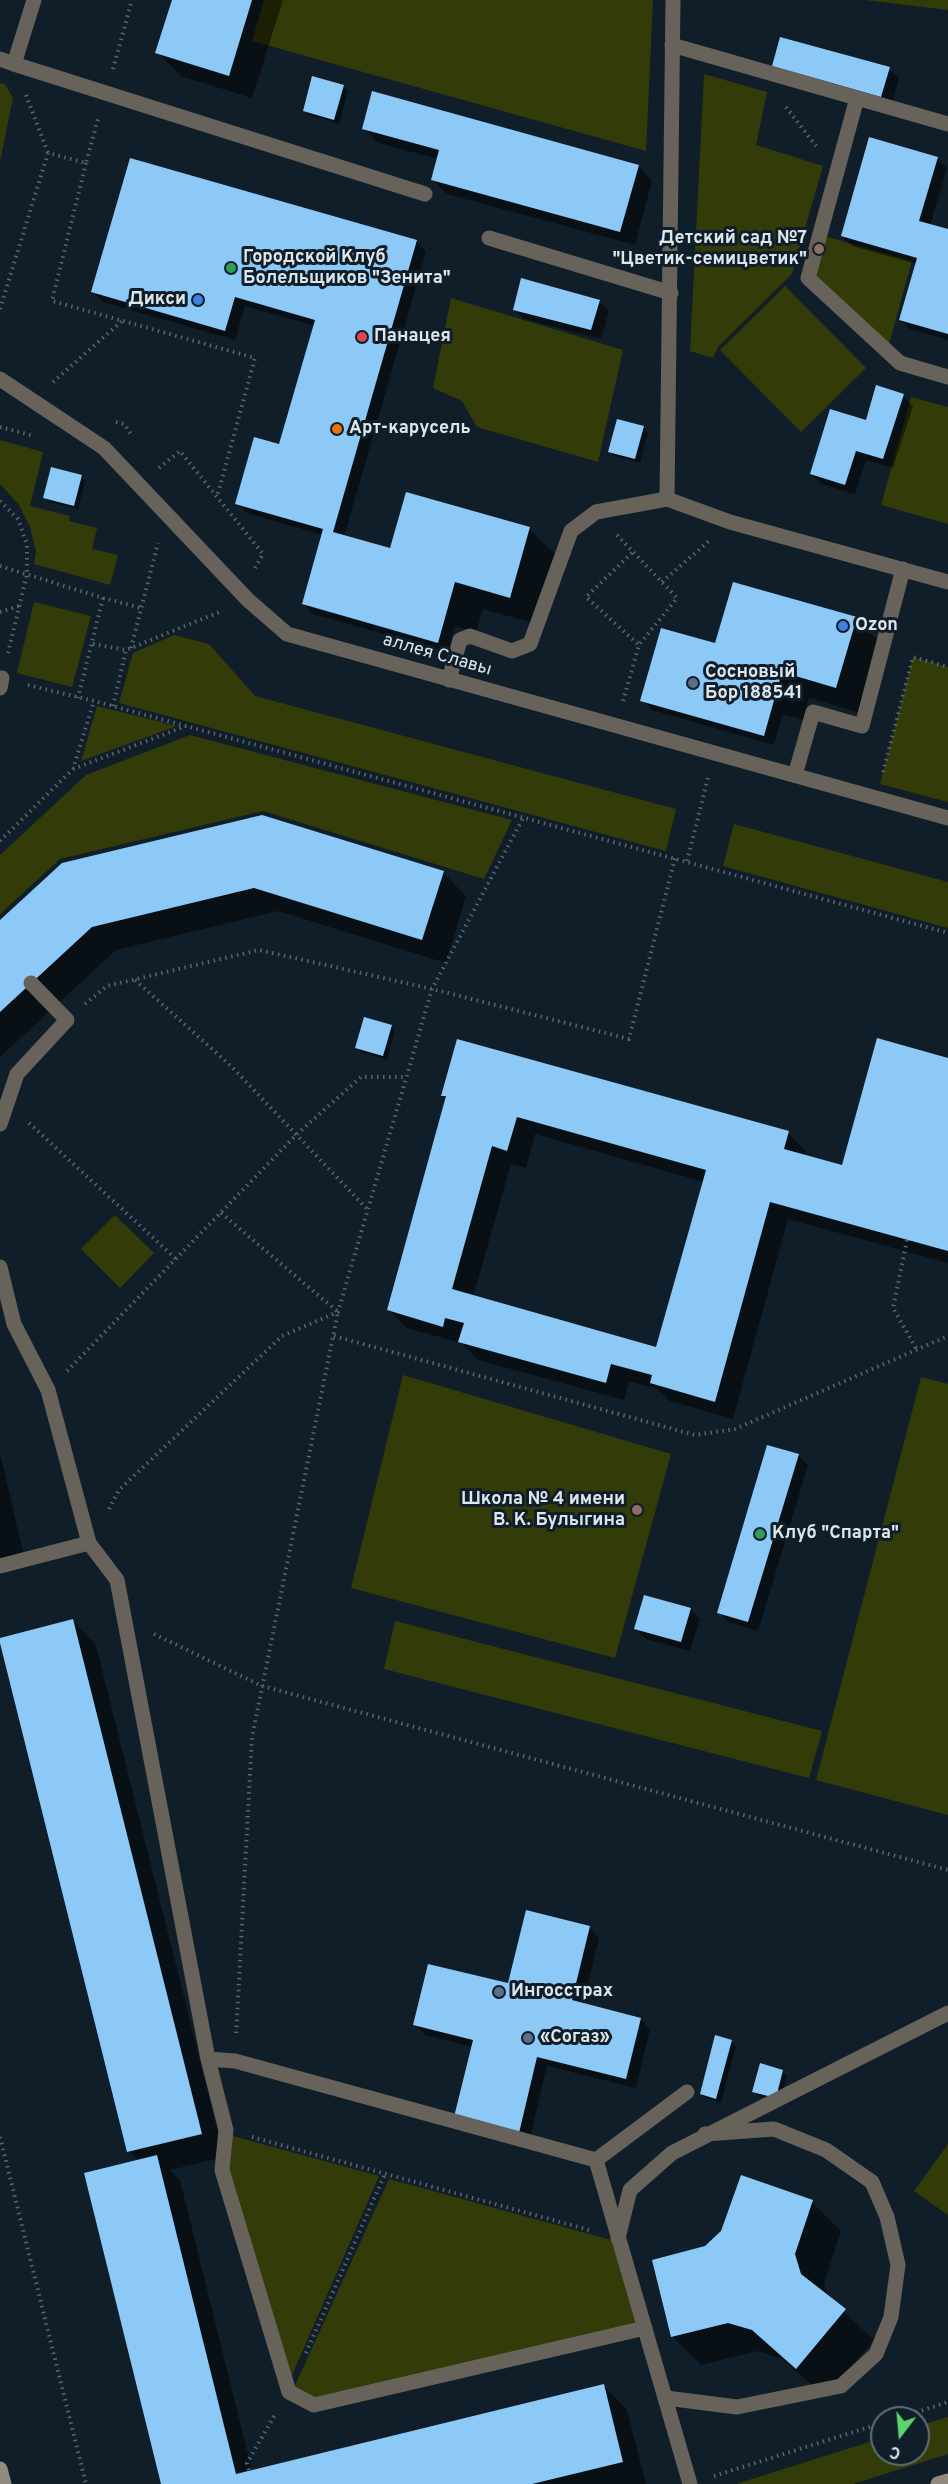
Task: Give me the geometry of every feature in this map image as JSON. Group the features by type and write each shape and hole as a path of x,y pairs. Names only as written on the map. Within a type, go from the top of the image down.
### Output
{"street":[{"path":"34,0 7,62 425,194"},
{"path":"666,499 673,0"},
{"path":"672,45 948,124"},
{"path":"857,98 808,278 900,363 948,377"},
{"path":"489,238 670,293"},
{"name":"аллея Славы","path":"0,379 104,448 248,600 287,634 948,818"},
{"path":"449,680 459,640 470,636 512,651 530,644 571,531 596,512 666,499 730,522 948,582"},
{"path":"795,775 813,712 862,726 903,570"},
{"path":"0,1124 17,1074 67,1020 31,983"},
{"path":"0,1267 14,1324 48,1390 89,1543 117,1580 208,2059 226,2130 222,2170 289,2392 314,2405 645,2328"},
{"path":"0,1566 89,1543"},
{"path":"618,2238 630,2190 672,2153 705,2134 948,2013"},
{"path":"208,2059 235,2061 596,2160"},
{"path":"596,2160 687,2092"},
{"path":"666,2398 737,2407 841,2386 876,2354 891,2317 898,2265 887,2217 872,2182 826,2150 774,2129 705,2134"},
{"path":"596,2160 690,2484"},
{"path":"0,2469 4,2484"},
{"path":"938,2484 948,2481"}],"path":[{"path":"132,0 86,163 52,301 255,358 217,497"},
{"path":"0,309 48,153 7,62"},
{"path":"758,69 837,173"},
{"path":"48,153 86,163"},
{"path":"45,388 123,321"},
{"path":"113,421 123,424 137,442"},
{"path":"0,427 24,433"},
{"path":"151,460 158,469 180,451 263,554 250,577"},
{"path":"0,501 18,519 27,544 27,574 1,681 94,701 948,933"},
{"path":"662,582 730,522"},
{"path":"112,706 158,542"},
{"path":"622,702 639,645 677,597 633,552 586,597 639,645"},
{"path":"0,566 141,608"},
{"path":"78,698 103,598"},
{"path":"93,645 128,649 248,600"},
{"path":"0,612 19,606"},
{"path":"883,772 913,657 948,667"},
{"path":"73,769 94,701"},
{"path":"0,842 73,769 186,726"},
{"path":"687,861 708,775"},
{"path":"235,2061 252,1737 338,1312 432,989 523,818"},
{"path":"67,1020 107,986 259,950 432,989 629,1040 675,858"},
{"path":"135,980 232,1067 368,1210"},
{"path":"48,1390 297,1134 361,1077 407,1077"},
{"path":"7,1102 176,1259"},
{"path":"221,1213 338,1312"},
{"path":"907,1240 893,1308 917,1350"},
{"path":"89,1543 119,1490 282,1336 338,1312"},
{"path":"333,1336 695,1434 735,1429 948,1336"},
{"path":"124,1620 262,1686 948,1870"},
{"path":"226,2130 618,2238"},
{"path":"0,2137 86,2484"},
{"path":"249,2470 247,2463 289,2392 385,2174"},
{"path":"930,2409 948,2403"},
{"path":"690,2484 870,2427"}],"green space":[{"path":"264,0 653,0 646,151 252,41"},
{"path":"865,0 948,0 948,10"},
{"path":"704,74 767,92 756,145 823,166 792,274 718,347 713,358 690,351"},
{"path":"0,83 5,84 13,98 0,162"},
{"path":"824,236 912,261 888,348 812,277"},
{"path":"785,286 866,368 801,432 720,350"},
{"path":"451,298 623,350 598,462 477,427 462,401 433,388"},
{"path":"911,397 948,407 948,524 881,505"},
{"path":"0,440 43,452 30,506 70,516 69,521 97,528 92,549 118,555 110,585 34,564 36,552 30,527 19,505 0,484"},
{"path":"34,602 91,616 72,687 17,673"},
{"path":"174,635 209,644 255,696 676,809 666,851 119,703 133,653"},
{"path":"913,657 948,667 948,802 880,784"},
{"path":"97,706 177,726 81,761"},
{"path":"190,735 512,820 484,879 263,811 60,859 0,914 0,855 86,775"},
{"path":"734,824 948,882 948,928 723,866"},
{"path":"115,1215 154,1253 120,1288 81,1249"},
{"path":"403,1375 671,1454 615,1658 351,1588"},
{"path":"921,1377 948,1384 948,1815 816,1780"},
{"path":"395,1621 822,1731 809,1778 384,1669"},
{"path":"229,2135 379,2176 289,2382 226,2170"},
{"path":"948,2144 948,2215 914,2191"},
{"path":"389,2179 615,2241 641,2325 315,2401 293,2390"},
{"path":"948,2417 948,2454 930,2460 930,2422"},
{"path":"870,2442 870,2466 910,2466 853,2484 736,2484"}],"building":[{"path":"172,0 252,0 229,76 155,53"},
{"path":"780,37 890,67 881,97 772,66"},
{"path":"312,76 344,85 334,120 303,111"},
{"path":"372,91 639,165 620,232 431,180 439,150 362,129"},
{"path":"869,137 938,157 919,221 948,229 948,334 899,320 917,258 841,236"},
{"path":"130,158 417,240 333,532 390,548 406,492 530,527 510,598 455,582 438,643 302,604 323,529 235,504 254,437 279,444 315,320 235,297 225,331 91,292"},
{"path":"521,278 600,300 591,330 513,310"},
{"path":"876,385 904,394 883,459 856,451 845,485 810,474 830,409 866,420"},
{"path":"617,419 644,426 635,459 608,452"},
{"path":"51,467 82,475 74,506 43,498"},
{"path":"733,582 857,617 836,688 782,672 764,736 640,701 661,628 715,643"},
{"path":"262,815 444,871 422,940 254,888 92,927 0,1012 0,920 62,863"},
{"path":"364,1017 392,1025 383,1056 355,1048"},
{"path":"877,1038 948,1058 948,1251 770,1202 715,1402 650,1383 652,1375 611,1364 606,1383 458,1342 464,1323 445,1318 443,1327 387,1310 446,1096 441,1096 457,1039 789,1131 784,1149 842,1165","holes":["517,1117 706,1170 656,1347 452,1289 492,1146 507,1151"]},
{"path":"767,1445 799,1454 748,1622 717,1613"},
{"path":"644,1595 691,1608 681,1642 634,1629"},
{"path":"73,1619 202,2134 127,2152 0,1643 0,1638"},
{"path":"526,1910 590,1926 572,2000 641,2018 626,2079 537,2057 519,2133 454,2117 473,2040 413,2025 428,1964 508,1983"},
{"path":"715,2035 732,2040 716,2099 700,2094"},
{"path":"760,2063 783,2070 776,2098 752,2092"},
{"path":"157,2155 236,2474 604,2384 623,2462 532,2484 161,2484 84,2173"},
{"path":"741,2175 813,2200 795,2254 801,2274 846,2309 796,2369 752,2330 728,2323 671,2337 652,2260 705,2246 721,2231"}],"place":[{"name":"Детский сад №7 \"Цветик-семицветик\"","path":"819,249"},
{"name":"Городской Клуб Болельщиков \"Зенита\"","path":"231,268"},
{"name":"Дикси","path":"198,300"},
{"name":"Панацея","path":"362,337"},
{"name":"Арт-карусель","path":"337,429"},
{"name":"Ozon","path":"843,626"},
{"name":"Сосновый Бор 188541","path":"693,683"},
{"name":"Школа № 4 имени В. К. Булыгина","path":"637,1510"},
{"name":"Клуб \"Спарта\"","path":"760,1534"},
{"name":"Ингосстрах","path":"499,1992"},
{"name":"«Согаз»","path":"528,2038"}]}
